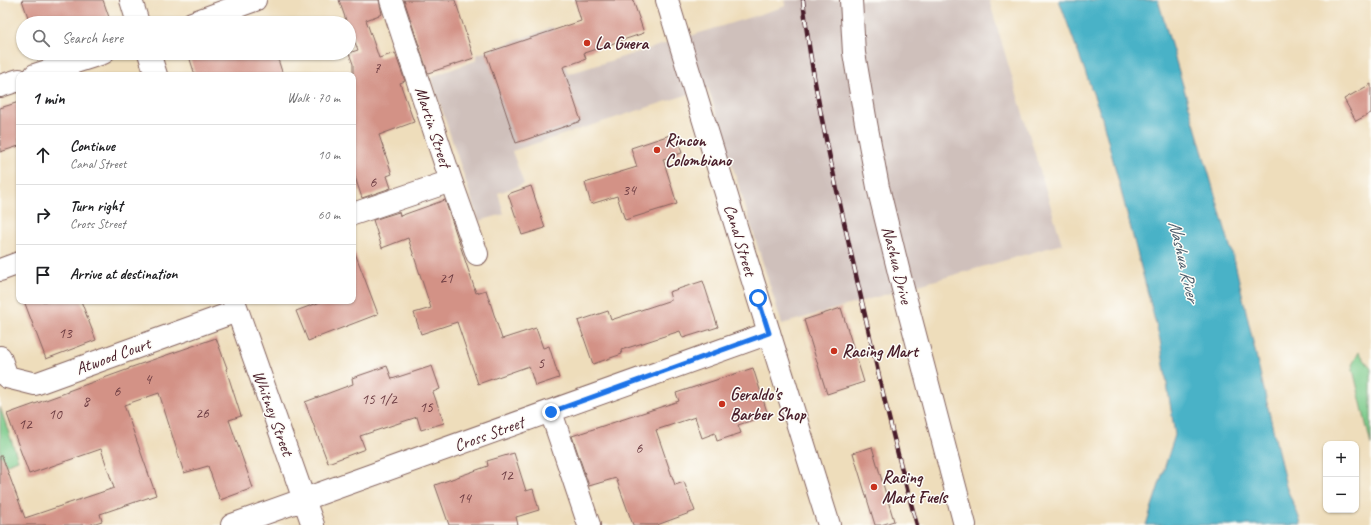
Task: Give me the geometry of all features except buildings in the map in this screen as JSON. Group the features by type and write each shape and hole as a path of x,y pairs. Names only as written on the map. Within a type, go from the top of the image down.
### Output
{"street":[{"path":"131,0 136,16"},
{"path":"211,16 255,0"},
{"name":"Martin Street","path":"391,0 451,181 477,254"},
{"name":"Canal Street","path":"667,0 829,525"},
{"name":"Nashua Drive","path":"851,0 854,53 878,187 965,525"},
{"path":"44,72 81,60"},
{"path":"151,60 155,72"},
{"path":"0,86 16,81"},
{"path":"356,213 451,181"},
{"path":"0,270 16,264"},
{"name":"Atwood Court","path":"0,357 7,377 35,384 235,306"},
{"name":"Whitney Street","path":"235,306 312,525"},
{"name":"Cross Street","path":"232,525 769,333"},
{"path":"551,412 589,525"}],"shaded area":[{"path":"785,0 989,0 1062,244 782,324 708,88 512,151 524,184 498,193 504,214 479,221 431,77 477,60 476,55 553,27 568,74 786,6"}],"green space":[{"path":"1359,352 1371,369 1371,445 1352,365"},
{"path":"0,407 18,460 0,467"}],"water":[{"name":"Nashua River","path":"1059,0 1158,0 1235,263 1286,486 1301,525 1146,525 1175,435 1160,340 1102,118"}],"railway":[{"path":"803,0 817,94 850,249 882,387 917,525"}],"place":[{"name":"La Guera","path":"587,43"},
{"name":"Rincon Colombiano","path":"657,150"},
{"name":"Racing Mart","path":"834,351"},
{"name":"Geraldo's Barber Shop","path":"722,404"},
{"name":"Racing Mart Fuels","path":"874,487"}],"route":[{"path":"551,412 769,333 758,298"}]}
